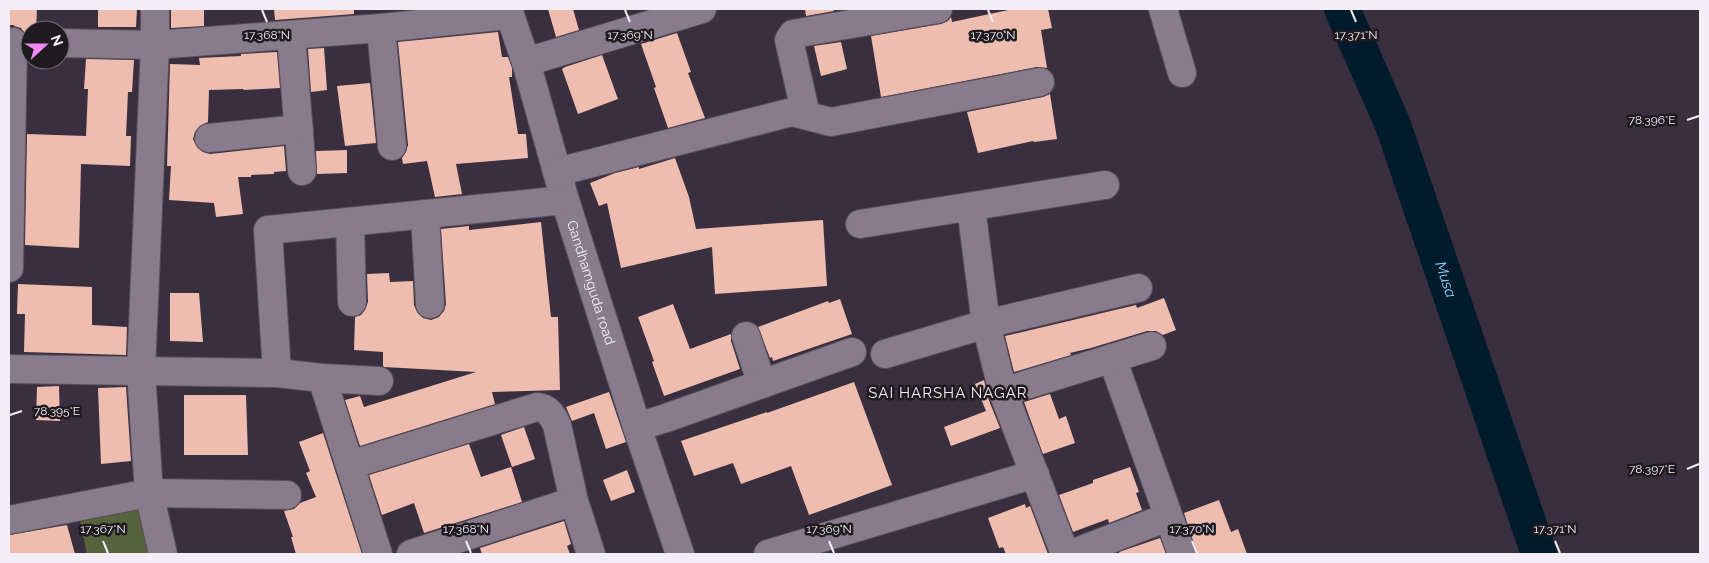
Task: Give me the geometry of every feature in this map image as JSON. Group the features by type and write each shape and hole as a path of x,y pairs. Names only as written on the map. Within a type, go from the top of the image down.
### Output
{"street":[{"path":"155,9 141,370 149,493 163,554"},
{"path":"526,62 702,9"},
{"path":"806,115 789,40 793,34 938,9"},
{"path":"1163,9 1182,73"},
{"path":"70,43 155,45 381,28 509,12"},
{"name":"Gandhamguda road","path":"509,12 526,62 565,200 676,553"},
{"path":"381,28 392,146"},
{"path":"291,35 302,171"},
{"path":"9,268 17,42"},
{"path":"557,172 792,112 831,122 1040,82"},
{"path":"209,138 299,130"},
{"path":"860,224 1105,185"},
{"path":"277,373 268,230 565,200"},
{"path":"971,207 986,324 1003,392 1065,554"},
{"path":"425,214 430,304"},
{"path":"350,222 352,302"},
{"path":"885,354 986,324 1138,288"},
{"path":"746,336 762,384"},
{"path":"1003,392 1152,346"},
{"path":"637,426 666,418 852,352"},
{"path":"1112,358 1182,554"},
{"path":"9,369 277,373 379,381"},
{"path":"322,378 378,554"},
{"path":"350,465 537,407 544,408 552,414 557,425 574,501 591,554"},
{"path":"768,554 1034,474"},
{"path":"9,520 149,493 287,495"},
{"path":"410,554 574,501"},
{"path":"1071,554 1168,517"}],"green space":[{"path":"137,508 148,554 87,554 80,521"}],"building":[{"path":"9,9 37,9 36,20 20,20 20,28 9,25"},
{"path":"98,9 137,9 136,27 98,27"},
{"path":"171,9 204,9 204,26 171,28"},
{"path":"274,9 354,9 354,14 275,20"},
{"path":"548,9 573,9 579,30 556,37"},
{"path":"805,9 833,9 834,11 806,16"},
{"path":"1013,9 1048,9 1052,28 1041,30 1047,68 1037,67 881,97 871,36 941,24 948,21 951,17 952,22"},
{"path":"498,32 502,57 508,57 512,68 512,77 509,77 518,134 526,134 528,158 456,164 462,194 435,197 427,161 403,164 402,158 408,145 398,42"},
{"path":"677,33 691,72 688,73 705,118 668,128 641,44"},
{"path":"841,42 847,69 821,76 814,46"},
{"path":"324,48 327,90 311,92 308,49"},
{"path":"277,52 280,88 209,90 208,122 200,126 195,132 193,139 197,147 203,152 210,154 284,146 286,171 274,172 274,174 251,175 251,177 238,177 243,214 216,217 214,203 169,200 171,166 167,166 170,64 200,65 199,58"},
{"path":"602,55 618,99 578,114 562,69"},
{"path":"86,59 134,60 132,92 128,92 126,136 131,136 130,166 81,164 79,248 25,245 27,134 86,136 88,89 84,89"},
{"path":"370,83 376,143 345,146 337,86"},
{"path":"1050,94 1057,139 1033,141 978,153 967,112"},
{"path":"347,150 347,173 317,174 316,151"},
{"path":"675,158 689,197 696,229 823,220 827,286 715,294 712,247 621,268 607,203 599,206 590,183 615,173 639,167 639,169"},
{"path":"541,222 551,317 558,317 560,390 492,392 495,404 360,446 345,400 360,396 364,407 476,372 384,367 383,352 354,350 355,317 361,315 368,302 367,274 389,273 390,282 413,281 414,305 417,312 423,318 431,320 439,317 444,311 446,304 441,229 469,226 469,230"},
{"path":"18,284 92,287 92,325 127,327 126,355 24,352 25,314 17,314"},
{"path":"170,293 199,293 203,342 170,341"},
{"path":"1164,298 1176,330 1163,335 1156,331 1147,331 1070,353 1071,355 1014,372 1005,336 1136,305 1137,308"},
{"path":"840,299 852,334 773,361 772,357 770,358 758,327 828,301 829,303"},
{"path":"673,304 690,349 731,334 731,341 740,369 664,396 638,317"},
{"path":"984,380 988,398 1000,428 951,446 944,427 986,411 975,384"},
{"path":"854,382 892,485 809,515 791,466 741,484 733,463 694,476 681,441"},
{"path":"59,386 60,421 36,420 37,387"},
{"path":"126,387 131,461 101,464 98,388"},
{"path":"609,392 626,442 606,449 594,413 572,421 566,407"},
{"path":"1050,394 1059,419 1066,416 1075,443 1043,454 1024,402"},
{"path":"184,395 246,395 248,455 184,455"},
{"path":"524,427 535,459 512,467 501,435"},
{"path":"323,433 362,554 296,554 291,537 293,537 284,511 294,509 300,503 316,497 306,473 310,471 299,442"},
{"path":"469,444 481,477 511,467 522,502 424,533 414,503 382,515 369,475"},
{"path":"1130,467 1139,492 1136,493 1142,510 1109,523 1108,519 1073,532 1059,495"},
{"path":"627,470 635,492 611,501 603,480"},
{"path":"1219,500 1231,532 1238,529 1247,554 1197,554 1184,513"},
{"path":"1025,504 1026,508 1030,506 1048,554 1006,554 1003,547 999,548 988,518"},
{"path":"564,521 571,544 567,546 570,554 482,554 480,548"},
{"path":"67,525 75,554 9,554 9,535"},
{"path":"1160,538 1166,554 1120,554 1119,552"}],"waterway":[{"name":"Musa","path":"1342,9 1393,125 1539,554"}],"district":[{"name":"SAI HARSHA NAGAR","path":"948,393"}]}
